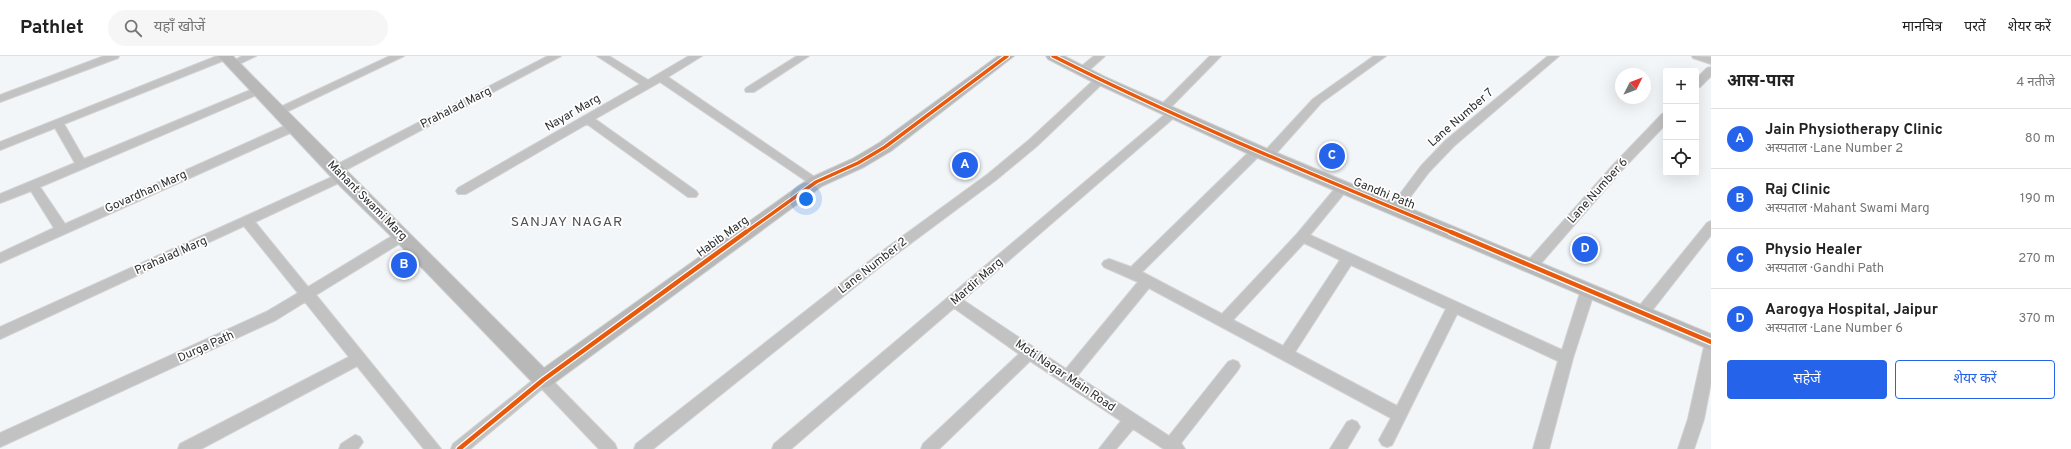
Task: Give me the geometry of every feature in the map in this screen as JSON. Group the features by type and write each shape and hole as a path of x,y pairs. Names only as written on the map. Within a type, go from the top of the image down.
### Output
{"street":[{"path":"0,99 114,56"},
{"path":"0,146 228,59 251,56"},
{"path":"278,112 399,56"},
{"name":"Prahalad Marg","path":"0,333 247,221 338,174 556,56"},
{"path":"602,56 647,84"},
{"name":"Nayar Marg","path":"462,191 589,120 647,84 697,56"},
{"path":"750,90 804,56"},
{"name":"Habib Marg","path":"459,449 543,380 816,182 858,163 885,147 1007,56"},
{"name":"Gandhi Path","path":"1052,56 1168,111 1342,188 1711,342"},
{"path":"1082,71 1100,56"},
{"name":"Mardir Marg","path":"780,449 954,302 1168,111 1216,56"},
{"path":"1133,273 1318,101 1380,56"},
{"name":"Lane Number 7","path":"1395,209 1425,169 1450,143 1554,56"},
{"path":"1697,56 1711,61"},
{"name":"Mahant Swami Marg","path":"228,59 338,174 402,236 543,380 608,449"},
{"path":"1699,82 1711,70"},
{"path":"660,77 816,182"},
{"name":"Lane Number 2","path":"642,449 886,255 992,177 1033,143 1100,80"},
{"path":"0,199 257,91"},
{"path":"589,120 692,194"},
{"name":"Lane Number 6","path":"1530,266 1618,167 1663,120"},
{"path":"58,123 82,165"},
{"name":"Govardhan Marg","path":"0,258 293,127"},
{"path":"33,185 62,230"},
{"path":"1223,322 1302,237 1342,188"},
{"path":"247,221 358,359 433,449"},
{"path":"1642,313 1711,226"},
{"name":"Durga Path","path":"0,440 234,334 308,295 402,236"},
{"path":"1302,237 1566,358"},
{"path":"1286,354 1348,259"},
{"path":"1109,264 1133,273 1147,282 1400,415"},
{"path":"1067,378 1147,282"},
{"path":"1541,449 1566,358 1588,290"},
{"name":"Moti Nagar Main Road","path":"954,302 1029,353 1174,447"},
{"path":"1387,440 1454,306"},
{"path":"1686,449 1696,419 1711,347"},
{"path":"929,449 1029,353"},
{"path":"186,449 358,359"},
{"path":"1174,447 1233,366"},
{"path":"1107,449 1131,420"},
{"path":"1338,449 1352,427"}],"cycle path":[{"path":"459,449 543,380 816,182 858,163 885,147 1007,56"},
{"path":"1053,56 1100,80 1257,151 1711,342"}],"place":[{"name":"Physio Healer","path":"1332,156"},
{"name":"Jain Physiotherapy Clinic","path":"965,165"},
{"name":"Aarogya Hospital, Jaipur","path":"1585,249"},
{"name":"Raj Clinic","path":"404,265"}],"district":[{"name":"SANJAY NAGAR","path":"567,222"}]}
